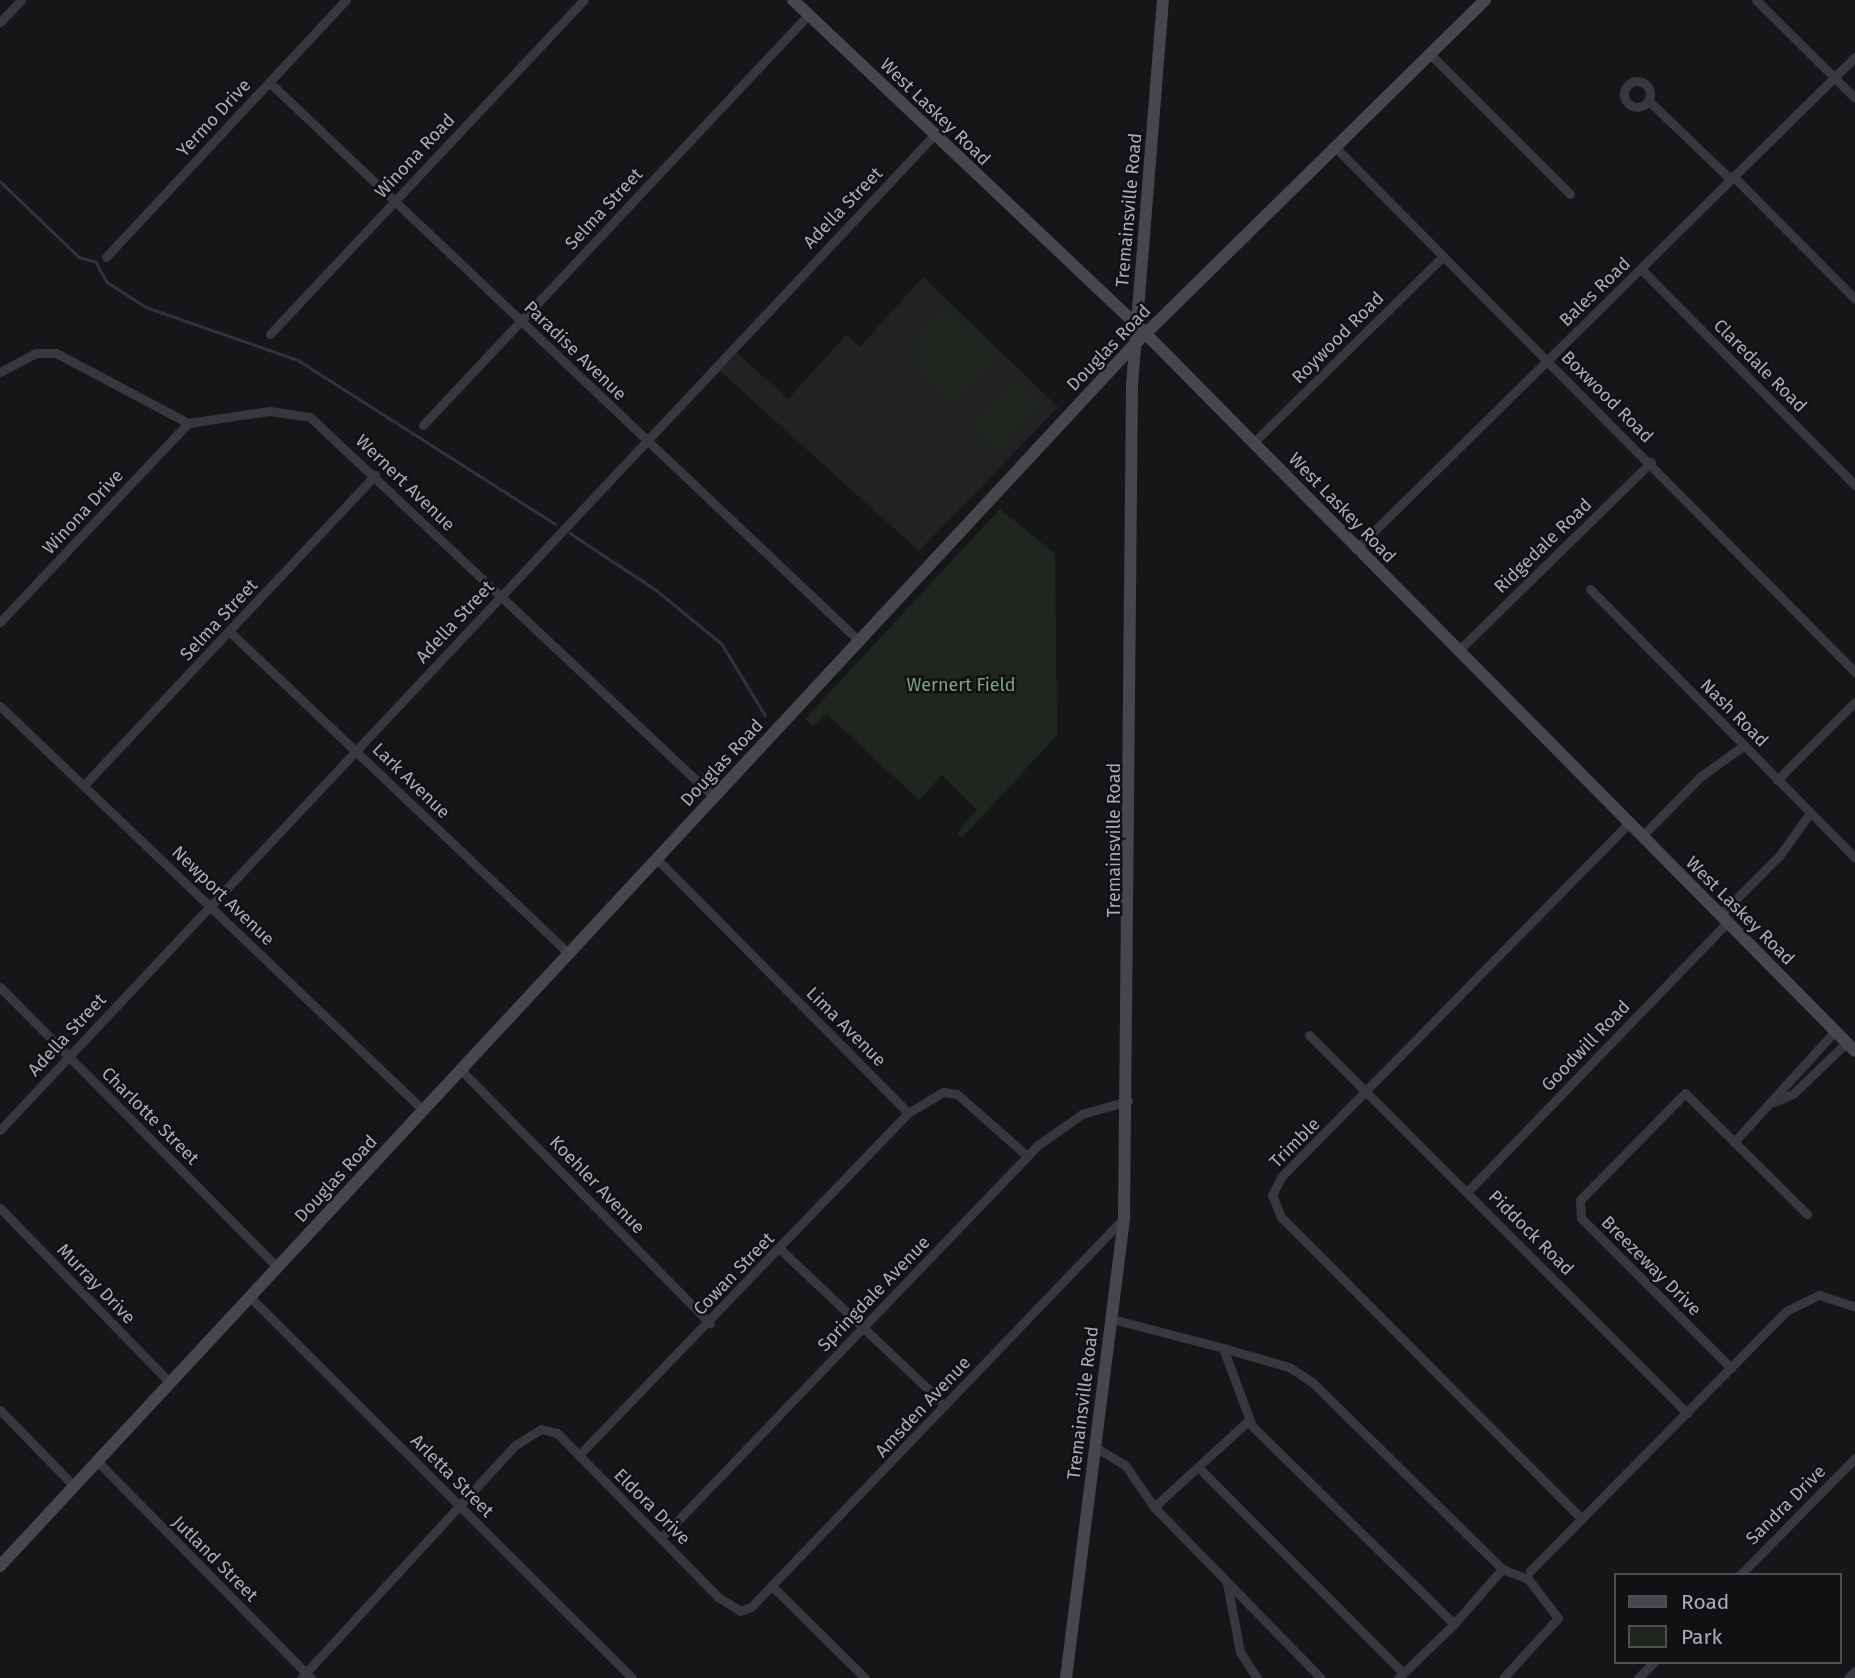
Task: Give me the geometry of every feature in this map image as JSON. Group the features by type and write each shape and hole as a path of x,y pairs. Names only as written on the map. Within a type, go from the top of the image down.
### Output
{"street":[{"path":"0,22 21,0"},
{"name":"Yermo Drive","path":"106,257 346,0"},
{"name":"Winona Road","path":"270,334 583,0"},
{"name":"West Laskey Road","path":"793,0 1142,331 1851,1047"},
{"name":"Tremainsville Road","path":"1066,1678 1125,1218 1129,1100 1133,346 1142,331 1163,0"},
{"name":"Douglas Road","path":"1142,331 1485,0"},
{"path":"1756,0 1855,99"},
{"name":"Selma Street","path":"423,425 808,15"},
{"path":"1430,54 1570,194"},
{"name":"Bales Road","path":"1356,548 1642,270 1855,57"},
{"name":"Paradise Avenue","path":"269,82 859,641"},
{"path":"1648,100 1855,299"},
{"name":"Adella Street","path":"0,1130 934,135"},
{"name":"Boxwood Road","path":"1335,147 1651,463 1855,672"},
{"name":"Roywood Road","path":"1254,442 1443,256"},
{"name":"Claredale Road","path":"1642,270 1855,485"},
{"name":"Douglas Road","path":"0,1566 1133,346"},
{"path":"3,369 35,353 56,353 188,422"},
{"name":"Wernert Avenue","path":"188,422 269,411 301,413 375,475 500,598 714,797"},
{"name":"Winona Drive","path":"0,622 188,422"},
{"name":"Ridgedale Road","path":"1458,651 1651,463"},
{"name":"Selma Street","path":"85,784 375,475"},
{"name":"Nash Road","path":"1590,589 1855,858"},
{"name":"Lark Avenue","path":"230,632 569,954"},
{"path":"1777,780 1855,702"},
{"name":"Newport Avenue","path":"0,706 85,784 423,1110"},
{"path":"1642,836 1700,777 1743,746"},
{"name":"Goodwill Road","path":"1467,1192 1723,919 1780,855 1810,813"},
{"name":"Trimble","path":"1581,1518 1273,1206 1282,1177 1629,823"},
{"name":"Lima Avenue","path":"657,859 908,1113"},
{"name":"Charlotte Street","path":"0,987 277,1267"},
{"path":"1734,1142 1774,1102 1784,1081 1835,1031"},
{"name":"Piddock Road","path":"1309,1035 1687,1413"},
{"path":"1774,1102 1794,1093 1851,1047"},
{"name":"Koehler Avenue","path":"461,1070 710,1323"},
{"path":"908,1113 943,1092 957,1094 1027,1156"},
{"name":"Breezeway Drive","path":"1731,1368 1581,1218 1580,1200 1685,1093 1807,1214"},
{"name":"Springdale Avenue","path":"661,1538 1027,1156 1082,1114 1129,1100"},
{"name":"Cowan Street","path":"579,1455 710,1323 908,1113"},
{"name":"Murray Drive","path":"0,1208 170,1382"},
{"name":"Amsden Avenue","path":"740,1611 774,1588 1125,1218"},
{"path":"780,1249 945,1405"},
{"path":"1530,1571 1793,1305 1833,1296 1855,1307"},
{"name":"Arletta Street","path":"250,1297 632,1678"},
{"path":"1112,1319 1289,1367 1312,1382 1502,1569 1528,1579 1558,1618 1503,1678"},
{"path":"1223,1348 1249,1420 1454,1624"},
{"path":"0,1410 74,1486"},
{"path":"1154,1507 1201,1470 1249,1420"},
{"name":"Eldora Drive","path":"459,1506 513,1446 541,1429 557,1433 661,1538 740,1611"},
{"path":"1095,1447 1125,1465 1154,1507 1321,1678"},
{"name":"Sandra Drive","path":"1742,1573 1855,1458"},
{"name":"Jutland Street","path":"97,1461 306,1676"},
{"path":"1201,1470 1400,1676 1454,1624 1502,1569"},
{"path":"306,1676 459,1506"},
{"path":"1227,1583 1240,1652 1257,1678"},
{"path":"774,1588 865,1678"},
{"path":"1638,1678 1652,1664"},
{"path":"1848,1678 1855,1671"}],"shaded area":[{"path":"923,277 1058,407 919,551 720,371 737,353 788,399 846,335 860,347"}],"green space":[{"path":"947,307 991,350 990,365 952,403 920,371 916,339"},
{"path":"1015,379 1041,402 998,452 972,429"},
{"name":"Wernert Field","path":"1000,509 1055,554 1057,735 962,838 957,833 977,810 942,775 919,800 826,713 813,726 805,719"}],"waterway":[{"path":"0,181 79,257 96,262 107,282 146,307 298,360 555,524"},
{"path":"570,533 655,589 722,644 765,715"}]}
